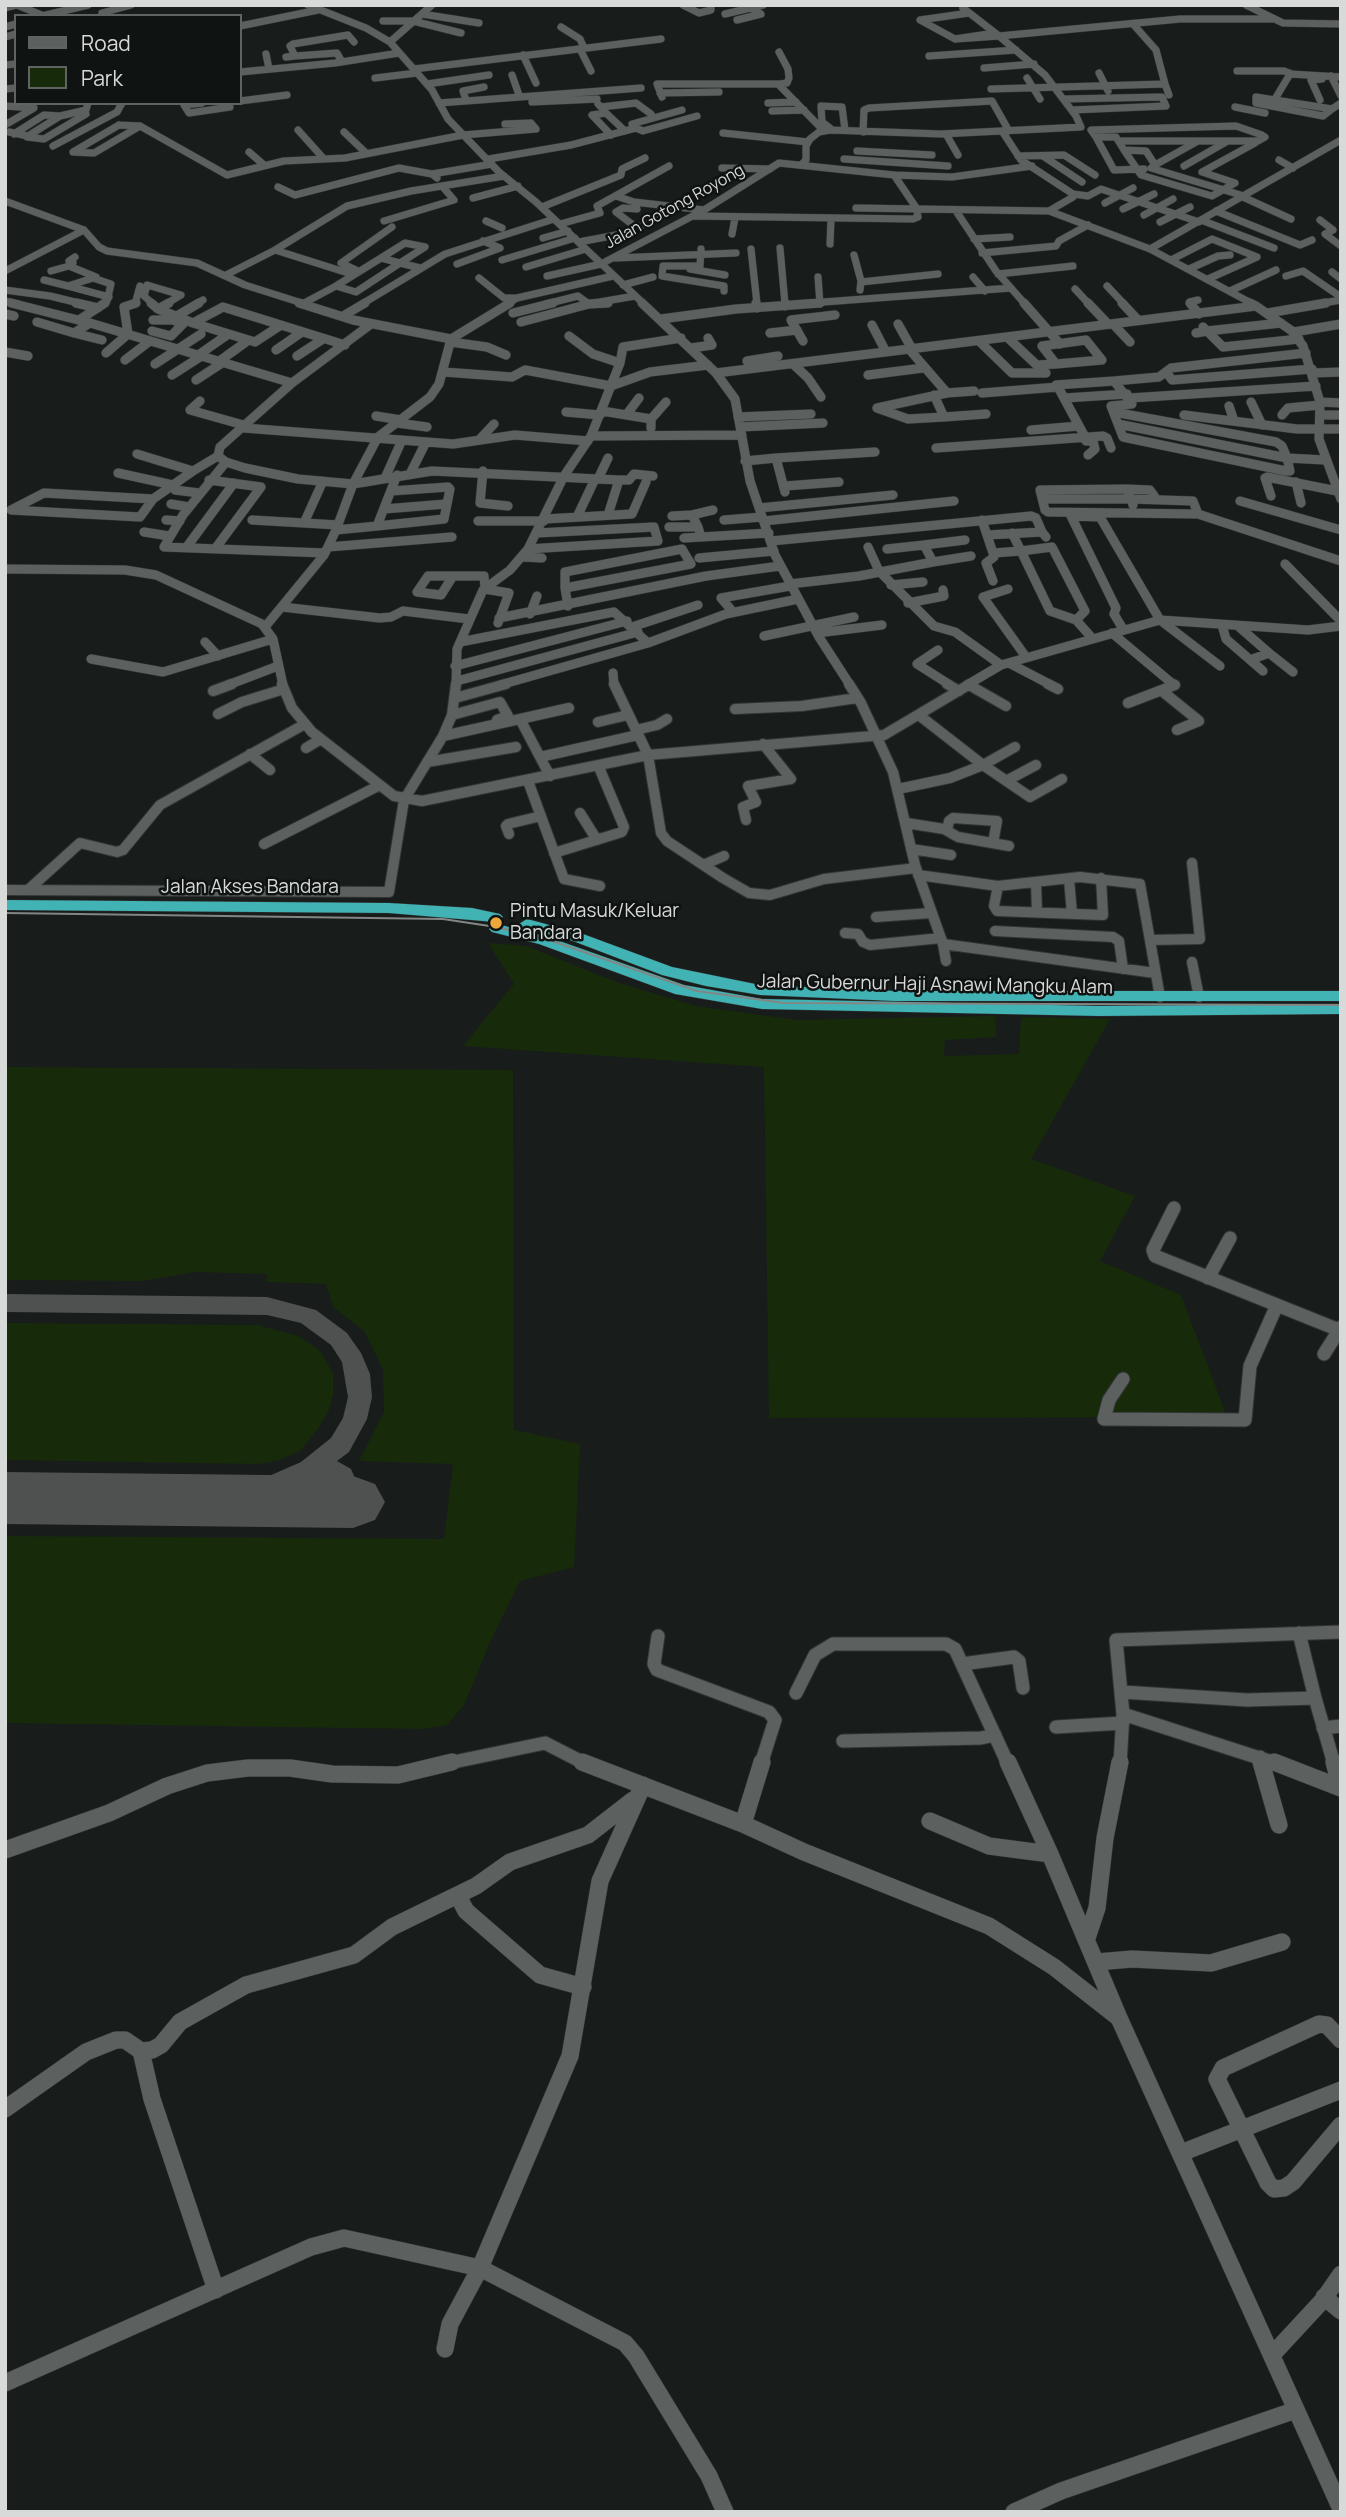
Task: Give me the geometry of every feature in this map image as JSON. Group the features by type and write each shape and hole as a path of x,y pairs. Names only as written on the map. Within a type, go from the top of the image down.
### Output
{"highway":[{"name":"Jalan Akses Bandara","path":"5,905 407,909 496,923"},
{"name":"Jalan Akses Bandara","path":"5,916 496,923"},
{"name":"Jalan Gubernur Haji Asnawi Mangku Alam","path":"496,923 681,990 809,1007 1160,997 1341,996"},
{"name":"Jalan Gubernur Haji Asnawi Mangku Alam","path":"1018,1003 1341,1009"}],"street":[{"path":"5,8 17,5 38,14"},
{"path":"51,14 88,5"},
{"path":"102,13 131,5"},
{"path":"308,5 366,28 390,43 427,84 448,119 463,135 681,338 716,373 735,399 745,461 774,551 790,585 877,737 898,789 917,872 942,941 946,961"},
{"path":"390,43 432,5"},
{"path":"683,5 699,13 711,10 707,6"},
{"path":"707,6 723,5"},
{"path":"726,14 763,5"},
{"path":"960,5 1034,64 1068,99 1162,97 1167,108 1072,110"},
{"path":"1246,5 1287,24 1341,24"},
{"path":"737,20 761,14 748,7"},
{"path":"242,26 318,9"},
{"path":"969,13 920,20 955,39 1180,19 1275,19"},
{"path":"422,14 479,23"},
{"path":"930,25 977,19"},
{"path":"383,21 413,21 461,33"},
{"path":"1133,24 1156,50 1169,95"},
{"path":"943,32 986,26"},
{"path":"561,27 580,39 591,71"},
{"path":"295,57 291,45 349,36 354,42"},
{"path":"330,38 342,62"},
{"path":"375,78 523,55 661,39"},
{"path":"939,47 1007,42"},
{"path":"929,55 1016,50"},
{"path":"286,57 351,51"},
{"path":"779,52 788,69 787,83 657,84 661,95 786,91"},
{"path":"242,72 342,62 399,53"},
{"path":"266,54 269,69"},
{"path":"523,55 536,83"},
{"path":"979,60 1025,57"},
{"path":"984,68 1034,64"},
{"path":"1237,71 1284,71 1335,77"},
{"path":"1099,73 1105,85 1108,108"},
{"path":"1079,74 1091,99"},
{"path":"1275,99 1287,76 1292,74"},
{"path":"427,84 489,75"},
{"path":"512,75 519,95"},
{"path":"1335,77 1341,96"},
{"path":"1320,100 1311,80 1335,77"},
{"path":"1006,78 1018,99"},
{"path":"1027,78 1040,99"},
{"path":"987,79 995,99 992,101"},
{"path":"531,102 642,95 638,80 598,82"},
{"path":"991,89 1124,82 1165,84"},
{"path":"1124,82 1126,108"},
{"path":"1143,82 1152,97"},
{"path":"780,84 804,110 828,130"},
{"path":"552,85 558,101"},
{"path":"723,133 808,142 828,130 946,134 1081,127 1072,110 1065,86"},
{"path":"466,100 463,91 484,87"},
{"path":"439,103 641,88"},
{"path":"242,101 287,95"},
{"path":"1141,97 1146,107"},
{"path":"1323,116 1255,104 1256,97 1290,97 1306,102 1337,105"},
{"path":"593,99 601,107"},
{"path":"1083,99 1088,109"},
{"path":"992,101 1018,156 1070,192 1088,196 1114,183"},
{"path":"863,132 864,110 869,108 992,101"},
{"path":"768,103 796,102"},
{"path":"587,109 638,103 651,114"},
{"path":"53,146 117,112 121,105"},
{"path":"184,105 189,113 230,105"},
{"path":"617,105 625,112"},
{"path":"1235,107 1314,122 1337,105"},
{"path":"8,128 33,107 9,106 5,112 20,116"},
{"path":"8,128 27,136 44,139 86,114 87,106 60,117 27,136"},
{"path":"828,130 822,122 821,106 842,107 845,130"},
{"path":"682,110 632,124 643,131 696,116"},
{"path":"772,111 804,110"},
{"path":"611,135 592,116 606,113 625,131"},
{"path":"8,128 44,115 60,117"},
{"path":"141,126 94,153 73,152 119,125 141,126 226,175 289,160 324,159 463,135 536,129 531,122 505,124"},
{"path":"1260,138 1241,127 1091,130 1112,169 1153,167 1243,196 1291,219"},
{"path":"344,132 366,152 399,168 432,174 636,128"},
{"path":"298,131 324,159"},
{"path":"946,134 958,155"},
{"path":"1096,137 1260,138"},
{"path":"1153,167 1198,138 1229,141 1260,138"},
{"path":"1202,172 1260,138"},
{"path":"1117,139 1145,177 1211,196 1236,183 1164,160"},
{"path":"1150,249 1341,140"},
{"path":"1184,166 1229,141"},
{"path":"802,165 807,158 808,142"},
{"path":"366,152 375,148"},
{"path":"1124,150 1183,149"},
{"path":"1145,150 1153,167"},
{"path":"857,151 932,155"},
{"path":"249,152 264,165"},
{"path":"280,152 289,160"},
{"path":"519,154 527,161"},
{"path":"693,216 917,218 917,210 894,175 906,154"},
{"path":"1018,156 1066,156 1095,175"},
{"path":"1043,156 1082,182"},
{"path":"542,207 613,179 621,175 622,169 645,158"},
{"path":"844,159 900,165 948,166"},
{"path":"1279,160 1293,168"},
{"name":"Jalan Gotong Royong","path":"602,265 704,211 779,163 894,175 956,176 1032,166"},
{"path":"343,316 445,254 483,241 506,229 600,213 597,206 669,166"},
{"path":"278,187 298,195 399,168"},
{"path":"722,168 771,169"},
{"path":"1070,192 1103,170"},
{"path":"384,221 454,200 432,174"},
{"path":"604,176 613,179"},
{"path":"226,275 347,206 444,186 507,178"},
{"path":"507,178 472,193 518,186"},
{"path":"1105,203 1133,188"},
{"path":"1101,189 1273,248"},
{"path":"1049,211 1073,197 1070,192"},
{"path":"731,194 741,195"},
{"path":"1123,209 1154,194"},
{"path":"616,196 634,202 704,211"},
{"path":"1144,215 1173,199"},
{"path":"5,201 84,230 99,247 107,251 197,263 245,285 343,316 370,324 487,347 506,355"},
{"path":"1160,222 1190,206"},
{"path":"637,228 616,211 624,208 665,214"},
{"path":"502,260 577,240 615,237 676,208"},
{"path":"856,208 1049,211 1150,249 1269,313 1296,335 1306,352 1320,404 1319,428 1325,460 1339,495"},
{"path":"956,211 998,274 1079,362"},
{"path":"1216,211 1301,245 1312,240"},
{"path":"732,234 735,218"},
{"path":"625,219 650,222"},
{"path":"830,244 831,219"},
{"path":"1320,220 1333,230 1325,234 1341,246"},
{"path":"486,221 506,229"},
{"path":"982,253 1056,246 1059,241 1088,225"},
{"path":"350,271 341,263 393,227"},
{"path":"5,271 84,230"},
{"path":"543,238 568,231"},
{"path":"974,239 1010,237"},
{"path":"1171,260 1213,239 1260,258 1208,279"},
{"path":"457,264 500,248 483,241"},
{"path":"304,303 336,286 350,271 381,258 405,243 425,247 356,292 336,286"},
{"path":"282,245 350,271"},
{"path":"779,248 785,306"},
{"path":"526,267 586,249"},
{"path":"751,249 764,310"},
{"path":"612,258 675,252 736,253"},
{"path":"700,268 701,252"},
{"path":"724,275 700,268 663,266 663,276 724,289 725,254"},
{"path":"854,255 861,282 859,301"},
{"path":"1189,269 1220,256 1230,255"},
{"path":"381,258 419,268"},
{"path":"77,281 55,271 71,262 96,277 93,278"},
{"path":"579,271 602,265"},
{"path":"547,276 602,265"},
{"path":"998,274 1073,266"},
{"path":"1230,291 1276,270"},
{"path":"1269,313 1329,305 1341,298 1303,271 1286,276"},
{"path":"1332,272 1341,279"},
{"path":"861,282 938,274"},
{"path":"265,627 327,550 353,484 378,437 430,397 445,368 451,341 470,326 519,299 613,276"},
{"path":"481,280 495,277"},
{"path":"623,285 653,277"},
{"path":"818,277 820,304"},
{"path":"973,277 985,290"},
{"path":"68,286 93,278 111,284 110,297 79,320"},
{"path":"44,280 110,297"},
{"path":"481,280 499,297 519,299 531,307"},
{"path":"141,338 154,325 163,319 183,324 171,336 154,325 144,296 147,285 181,295 158,309"},
{"path":"128,334 124,307 136,304 140,286"},
{"path":"492,288 505,286"},
{"path":"1107,286 1138,320"},
{"path":"661,319 1011,288"},
{"path":"1075,289 1130,342"},
{"path":"5,290 50,296 97,308"},
{"path":"513,313 578,296 589,304"},
{"path":"521,322 589,304 635,296"},
{"path":"5,300 292,383"},
{"path":"175,317 202,300"},
{"path":"1198,300 1189,302 1207,331 1222,346 1296,335 1341,324"},
{"path":"147,302 175,317 255,342 281,325"},
{"path":"808,304 815,317"},
{"path":"716,373 1256,306"},
{"path":"193,323 219,307 345,345"},
{"path":"5,308 24,311"},
{"path":"232,318 241,313"},
{"path":"5,314 15,316"},
{"path":"803,341 791,320 835,315"},
{"path":"252,324 260,319"},
{"path":"37,323 102,340"},
{"path":"74,332 90,323"},
{"path":"1196,332 1281,323"},
{"path":"214,329 223,324"},
{"path":"162,493 44,493 11,510 140,517 153,499 218,456 220,447 246,427 292,383 370,324"},
{"path":"898,324 923,368 947,393"},
{"path":"872,325 889,352 904,367"},
{"path":"42,335 55,327"},
{"path":"172,375 231,335 243,330"},
{"path":"770,333 797,330"},
{"path":"276,350 302,332"},
{"path":"106,353 128,334"},
{"path":"155,364 201,334"},
{"path":"569,336 593,354 620,363"},
{"path":"1007,337 1057,386 1086,439"},
{"path":"5,890 384,894 390,890 404,800 452,715 457,681 455,666 468,618 484,588 510,570 526,553 564,477 589,439 620,363 623,347 681,338"},
{"path":"691,348 712,345 708,338"},
{"path":"296,356 323,339"},
{"path":"1037,365 1056,364 1102,360 1087,340 1042,346 1056,364"},
{"path":"125,360 150,341"},
{"path":"979,341 1012,373 1103,369 1132,404 1111,406 1123,437 1286,471 1290,469 1278,443 1114,412"},
{"path":"196,380 246,342"},
{"path":"5,352 28,356"},
{"path":"986,415 912,419 876,407 947,393 1138,380 1167,373 1171,368 1306,352"},
{"path":"445,368 512,377 525,370 611,386 629,378 664,369 778,356"},
{"path":"793,364 808,378 821,397"},
{"path":"445,368 495,369"},
{"path":"868,375 923,368"},
{"path":"1167,373 1172,380 1312,371 1341,372"},
{"path":"1065,398 1197,394 1316,386"},
{"path":"961,392 973,415"},
{"path":"934,396 944,417"},
{"path":"627,414 639,398"},
{"path":"200,401 190,411 246,427 453,444 506,436 589,439 740,426 823,423"},
{"path":"904,401 912,419"},
{"path":"566,412 627,414 651,424 666,402"},
{"path":"1251,402 1262,425"},
{"path":"1282,415 1288,408 1341,403"},
{"path":"1229,406 1234,421"},
{"path":"1185,415 1206,412 1234,421 1262,425 1340,429"},
{"path":"740,426 811,414"},
{"path":"1326,415 1341,415"},
{"path":"376,416 427,427"},
{"path":"479,440 494,424"},
{"path":"1118,424 1287,458 1325,460"},
{"path":"533,436 538,426"},
{"path":"1031,429 1080,426"},
{"path":"1200,454 1216,431"},
{"path":"1071,449 1068,443 1105,436 1111,448"},
{"path":"936,448 1086,439 1092,441 1095,447 1088,455"},
{"path":"385,478 402,440"},
{"path":"410,474 426,442"},
{"path":"745,461 875,452"},
{"path":"218,456 226,462 298,479 353,484 434,467 619,480 629,480 634,474 650,479 634,513 544,520 478,521"},
{"path":"138,458 190,474"},
{"path":"577,517 608,458"},
{"path":"776,458 785,489 839,482"},
{"path":"226,462 199,493 164,547 327,550 452,537"},
{"path":"483,471 480,503 508,506"},
{"path":"118,473 199,493"},
{"path":"377,526 397,475"},
{"path":"1271,496 1266,477 1296,482 1339,495"},
{"path":"209,480 261,487 215,549"},
{"path":"608,516 619,480"},
{"path":"304,523 323,481"},
{"path":"1296,482 1301,503"},
{"path":"186,548 206,525 234,483"},
{"path":"57,485 153,499"},
{"path":"1127,488 1135,512"},
{"path":"1157,500 1150,490 1127,488 1040,490 1045,510 1049,512 1199,514 1341,561"},
{"path":"252,520 337,528 442,520 450,489 391,491"},
{"path":"724,520 893,495"},
{"path":"1043,499 1193,500 1199,514"},
{"path":"762,515 954,501"},
{"path":"1240,501 1341,530"},
{"path":"171,504 190,507"},
{"path":"384,509 446,504"},
{"path":"1199,514 1209,506"},
{"path":"672,516 713,510"},
{"path":"1225,522 1236,514"},
{"path":"692,515 701,537"},
{"path":"684,538 770,537 1033,516 1085,611 1076,620"},
{"path":"1128,703 1175,685 1118,631 1114,614 1116,608 1071,516 1100,517 1160,620 1220,666"},
{"path":"166,520 180,521"},
{"path":"982,520 994,557 986,563 993,581"},
{"path":"1250,531 1260,522"},
{"path":"526,553 658,541 654,527 537,533"},
{"path":"669,527 698,527"},
{"path":"987,535 1042,531"},
{"path":"144,532 169,536"},
{"path":"1012,533 1050,611 1076,620 1092,638"},
{"path":"887,549 965,540"},
{"path":"924,545 933,562"},
{"path":"868,547 879,571 908,603 934,626 954,632 1005,664 1058,689"},
{"path":"993,553 1052,547"},
{"path":"565,588 691,564 682,549 565,572 565,588 568,606"},
{"path":"699,558 774,551"},
{"path":"526,553 542,558"},
{"path":"733,612 721,598 971,556"},
{"path":"620,561 641,590"},
{"path":"1285,564 1341,623"},
{"path":"484,588 509,593 498,623 706,576 780,566"},
{"path":"5,569 125,570 156,575 265,627 273,639 284,690 292,708 321,739 380,785 404,800 430,800 434,794 524,776 530,780 554,853 566,880 600,886"},
{"path":"455,573 510,570"},
{"path":"455,573 483,575 484,588"},
{"path":"891,585 923,582"},
{"path":"1008,589 982,597 1026,657"},
{"path":"908,603 944,596 943,590"},
{"path":"530,614 537,596"},
{"path":"455,698 648,643 733,612 798,598"},
{"path":"457,681 698,605"},
{"path":"282,607 380,618 391,617 403,611 468,618"},
{"path":"460,642 618,613 648,643"},
{"path":"815,628 855,617"},
{"path":"530,780 648,755 877,737 891,733 1005,664 1160,620 1308,630 1341,623"},
{"path":"764,635 815,628 882,625"},
{"path":"1222,625 1226,639 1263,671"},
{"path":"1238,626 1293,672"},
{"path":"455,666 632,627"},
{"path":"91,659 158,672 273,639"},
{"path":"205,642 218,656"},
{"path":"939,650 917,664 1006,706"},
{"path":"1250,660 1269,653"},
{"path":"213,691 278,666"},
{"path":"613,673 614,688 648,755 661,833 667,841 742,890 763,895 776,894 824,879 917,872 998,886 1101,878 1142,886 1160,997"},
{"path":"218,714 242,702 284,690"},
{"path":"1162,691 1202,720 1177,730"},
{"path":"735,709 803,706 857,698"},
{"path":"444,733 508,716 498,702 452,715"},
{"path":"444,733 569,708"},
{"path":"598,722 628,715"},
{"path":"920,716 983,765 1030,797 1062,779"},
{"path":"520,719 550,776"},
{"path":"540,757 637,733 667,719"},
{"path":"28,890 80,843 117,852 123,850 160,805 305,724"},
{"path":"306,748 321,739"},
{"path":"746,820 743,807 756,802 748,786 791,779 763,744"},
{"path":"426,762 516,747"},
{"path":"898,789 938,782 983,765 1015,747"},
{"path":"250,754 270,770"},
{"path":"554,853 619,834 624,827 598,765"},
{"path":"1006,781 1036,765"},
{"path":"264,844 380,785"},
{"path":"580,813 597,840"},
{"path":"509,834 506,826 509,824 541,816"},
{"path":"947,830 949,821 953,818 997,821 993,843"},
{"path":"906,823 947,830 958,837 1009,846"},
{"path":"911,849 951,855"},
{"path":"703,865 724,856"},
{"path":"1150,940 1200,939 1192,863"},
{"path":"998,886 996,910 1103,915 1101,878"},
{"path":"1069,879 1072,914"},
{"path":"1036,883 1037,912"},
{"path":"876,917 931,913"},
{"path":"995,931 1112,937 1119,941 1123,969"},
{"path":"845,933 858,934 863,942 870,945 942,941 1155,972"},
{"path":"1192,962 1199,997"},
{"path":"1174,1208 1153,1253 1159,1259 1340,1328 1324,1354"},
{"path":"1208,1278 1230,1238"},
{"path":"1123,1379 1109,1401 1104,1419 1245,1420 1248,1417 1250,1366 1277,1304"},
{"path":"1087,1938 1097,1908 1105,1838 1121,1758 1122,1692 1116,1640 1341,1632"},
{"path":"1299,1633 1322,1728 1341,1788"},
{"path":"658,1636 653,1664 661,1673 769,1712 775,1720 743,1824"},
{"path":"796,1693 815,1655 833,1644 946,1644 955,1649 1050,1854 1119,2018 1341,2509"},
{"path":"962,1664 1014,1657 1019,1661 1023,1688"},
{"path":"1122,1692 1247,1700 1315,1698"},
{"path":"1056,1727 1123,1718 1261,1757 1341,1788"},
{"path":"1322,1728 1341,1727"},
{"path":"843,1741 981,1738 995,1735"},
{"path":"5,1850 109,1813 167,1786 207,1773 248,1768 290,1768 332,1774 398,1775 545,1742 639,1792 743,1824 804,1852 989,1926 1054,1967 1119,2018"},
{"path":"1261,1757 1279,1825"},
{"path":"141,2051 161,2045 180,2022 246,1985 354,1955 392,1927 458,1896 491,1877 510,1862 588,1835 639,1792"},
{"path":"445,2349 450,2324 480,2268 570,2056 600,1881 639,1792"},
{"path":"930,1821 989,1846 1050,1854"},
{"path":"458,1896 466,1911 540,1975 583,1987"},
{"path":"1097,1962 1132,1959 1211,1963 1282,1942"},
{"path":"1341,2040 1327,2025 1319,2024 1223,2068 1217,2079 1268,2183 1274,2189 1284,2188 1293,2182 1341,2125"},
{"path":"5,2109 86,2052 116,2040 125,2040 141,2051 152,2099 216,2290"},
{"path":"1181,2153 1341,2090"},
{"path":"5,2383 311,2247 344,2238 480,2268 625,2343 636,2356 709,2476 725,2512"},
{"path":"1272,2355 1341,2274"},
{"path":"1324,2297 1341,2311"},
{"path":"1014,2512 1060,2491 1296,2410"}],"green space":[{"path":"488,943 526,946 619,983 696,1006 796,1020 995,1016 996,1037 945,1040 944,1056 1019,1054 1021,1017 1110,1019 1031,1159 1135,1196 1100,1261 1181,1295 1227,1417 769,1418 764,1067 463,1046 514,984"},
{"path":"5,1067 513,1070 514,1430 580,1444 574,1567 520,1581 490,1642 464,1705 447,1725 424,1729 5,1723 5,1536 444,1539 453,1464 359,1461 384,1412 383,1370 365,1332 333,1307 326,1284 266,1282 267,1274 194,1272 142,1281 5,1280"},
{"path":"5,1323 257,1325 299,1336 321,1352 333,1373 333,1395 328,1413 300,1451 280,1460 259,1464 5,1460"}],"taxiway":[{"path":"5,1303 267,1306 308,1316 339,1339 353,1359 358,1374 360,1397 355,1419 340,1445 310,1469"},
{"path":"277,1501 282,1508 293,1514 322,1516 338,1510 343,1492 342,1476 326,1467 310,1469"},
{"path":"218,1501 257,1492 310,1469"}],"runway":[{"path":"5,1498 353,1502"}],"tram line":[{"path":"5,913 443,919 496,927 549,940 697,991 784,1003 1341,1005"}],"place":[{"name":"Pintu Masuk/Keluar Bandara","path":"496,923"}]}
